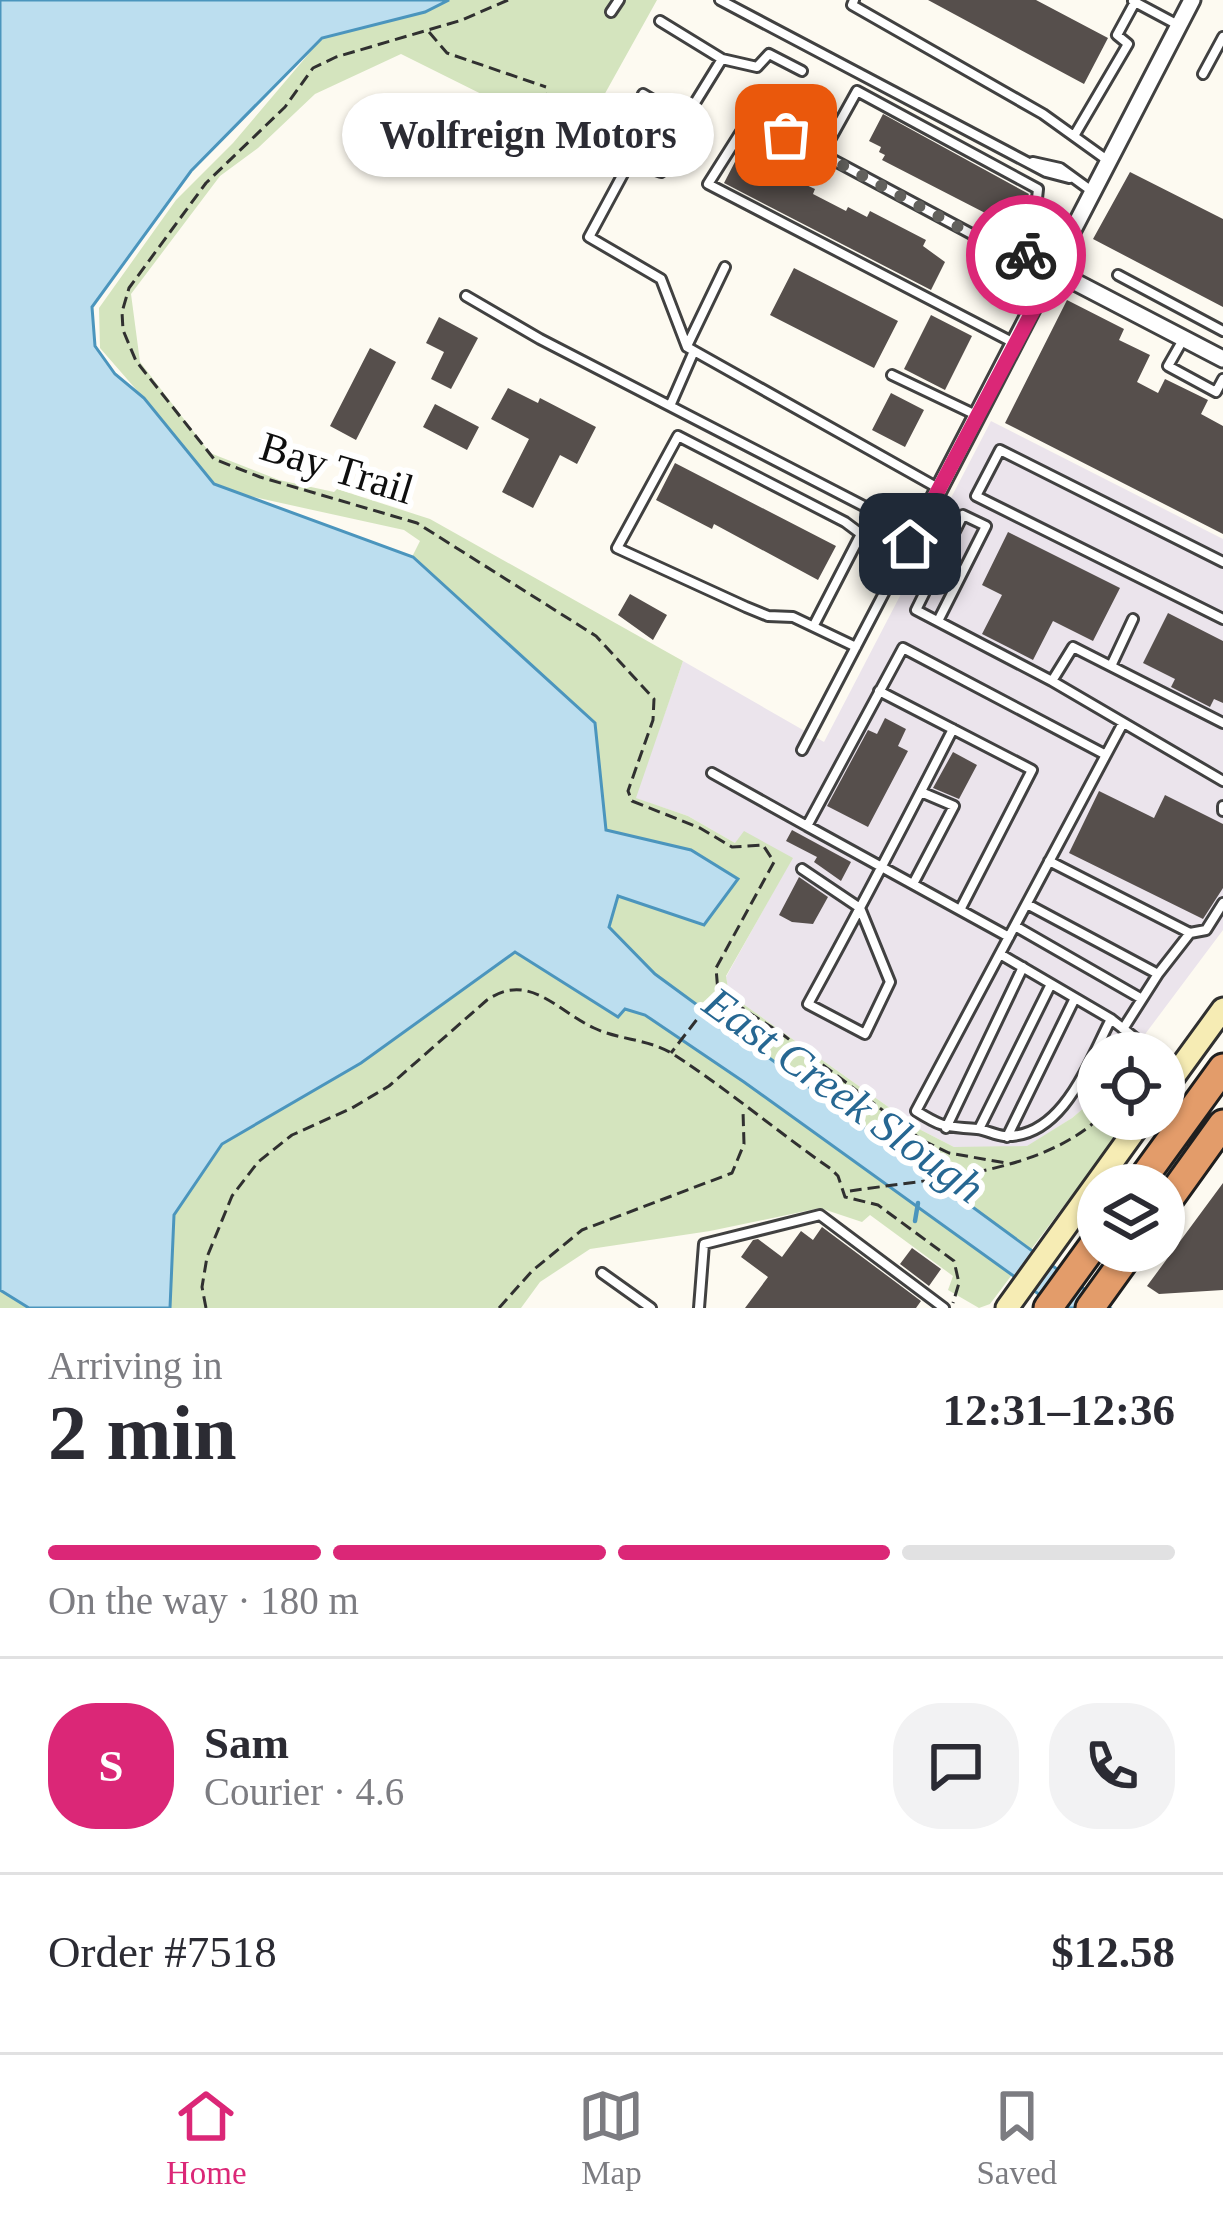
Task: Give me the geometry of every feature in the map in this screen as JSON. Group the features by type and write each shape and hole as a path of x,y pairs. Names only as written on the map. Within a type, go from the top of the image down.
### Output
{"highway":[{"path":"1153,1164 1223,1068"},
{"path":"1185,1177 1223,1124"},
{"path":"1048,1308 1077,1268"},
{"path":"1096,1299 1116,1272"}],"main road":[{"path":"1185,1055 1223,1009"},
{"path":"1012,1301 1128,1140"}],"street":[{"path":"910,544 1192,0"},
{"path":"1055,268 1223,359"}],"lane":[{"path":"611,12 619,0"},
{"path":"720,0 1032,161 1049,163 1094,193"},
{"path":"1074,136 1129,44 1117,34 1133,1 1179,26"},
{"path":"849,2 1043,114 1110,162"},
{"path":"660,20 722,59 757,67 770,54 802,71"},
{"path":"1203,74 1223,37"},
{"path":"685,119 643,94 619,150 630,160 661,172 685,119 722,59"},
{"path":"822,154 857,92 1038,188 1031,256"},
{"path":"1016,344 708,184 751,116 981,239 1055,268"},
{"path":"630,160 589,237 661,279 690,349 939,489"},
{"path":"670,406 725,267"},
{"path":"1118,275 1223,331"},
{"path":"466,296 910,544"},
{"path":"1184,338 1168,366 1216,392 1223,380"},
{"path":"892,375 978,416"},
{"path":"856,647 814,626 746,607 617,548 678,436 861,534 910,544"},
{"path":"1223,562 1000,450 976,496 1223,620"},
{"path":"938,621 986,526 964,514 916,610 1052,681 1223,781"},
{"path":"814,626 861,534"},
{"path":"802,750 910,544"},
{"path":"1111,667 1133,619"},
{"path":"1052,681 1073,647 1223,723"},
{"path":"807,826 902,648 1106,755"},
{"path":"879,691 1032,770 960,910"},
{"path":"1111,1019 1065,1108 1047,1123 1007,1137 979,1129 945,1129 916,1111 1123,723"},
{"path":"802,869 860,908 890,982 865,1034 808,1004 860,908 882,868 953,729"},
{"path":"712,773 1009,937"},
{"path":"913,884 954,806 921,792"},
{"path":"1049,861 1190,933 1206,930 1223,903"},
{"path":"1027,904 1158,974"},
{"path":"1015,926 1142,999"},
{"path":"1123,1029 1190,933"},
{"path":"1000,954 1127,1032"},
{"path":"945,1129 1023,968"},
{"path":"979,1129 1051,984"},
{"path":"1007,1137 1075,998"},
{"path":"699,1308 704,1244 820,1215 941,1306"},
{"path":"602,1273 651,1308"}],"path":[{"name":"Bay Trail","path":"508,0 428,30 336,56 308,72 285,107 206,182 129,288 123,330 136,361 214,459 430,530 596,636 649,691 654,699 653,720 629,797 637,805 700,828 732,847 763,845 772,855 773,869 716,968 718,992 672,1051"},
{"path":"428,30 447,53 546,91 519,122 505,128 480,129 464,123"},
{"path":"206,1308 202,1274 207,1257 232,1196 257,1162 292,1135 389,1086 498,992 519,988 531,990 596,1029 672,1051 830,1169 850,1200 878,1205 942,1251 953,1261 958,1275 941,1306"},
{"path":"718,992 922,1140 949,1153 1006,1163"},
{"path":"499,1308 532,1270 582,1230 732,1173 744,1144 743,1107"},
{"path":"850,1191 1006,1163 1077,1138"}],"shaded area":[{"path":"991,421 1223,539 1223,930 1147,1032 1077,1032 1077,1114 1027,1147 954,1147 921,1130 729,994 726,977 792,858 735,843 688,816 635,798 683,661 824,742"}],"green space":[{"path":"387,0 657,0 578,142 401,54 315,94 258,148 220,176 131,294 140,362 210,453 279,480 337,489 430,519 683,661 636,798 688,816 735,843 744,831 793,858 726,976 729,994 921,1130 954,1147 1027,1146 1077,1114 1077,1140 1113,1140 1095,1164 1077,1164 1077,1188 990,1304 979,1308 948,1290 953,1276 870,1215 862,1222 820,1208 590,1249 540,1282 521,1308 0,1308 0,174 129,256 92,307 95,346 115,374 154,410 100,348 99,308 176,200 233,143 317,44 338,26","holes":["249,496 404,530 420,541 412,557"]}],"water":[{"path":"0,0 449,0 425,12 322,38 191,171 92,307 95,346 214,484 413,557 595,723 606,830 691,850 738,879 704,925 618,896 609,927 655,974 1110,1308 1058,1308 645,1015 625,1009 618,1017 515,952 361,1063 222,1144 174,1215 170,1308 29,1308 0,1290"}],"building":[{"path":"928,0 1036,0 1108,38 1084,84"},
{"path":"883,114 1029,194 1017,217 1002,210 991,216 882,160 881,147 869,141"},
{"path":"738,156 765,164 768,157 806,176 802,183 815,189 813,194 846,211 848,207 867,217 870,211 926,240 923,246 945,262 931,290 724,183"},
{"path":"1130,172 1223,219 1223,307 1093,239"},
{"path":"794,268 898,321 874,368 770,315"},
{"path":"1067,300 1124,329 1119,340 1150,355 1137,382 1158,393 1165,379 1208,400 1201,414 1223,426 1223,534 1005,423"},
{"path":"931,315 972,336 945,390 904,369"},
{"path":"439,317 478,338 451,389 431,379 444,352 426,343"},
{"path":"370,348 396,362 356,440 330,426"},
{"path":"508,388 538,403 540,398 596,427 577,464 560,455 533,508 502,492 529,439 491,419"},
{"path":"891,393 924,410 905,447 872,430"},
{"path":"435,404 479,427 467,450 423,427"},
{"path":"675,463 836,546 818,580 714,524 712,529 656,500"},
{"path":"1008,532 1120,588 1093,641 1053,621 1033,660 982,634 1002,595 982,585"},
{"path":"630,594 667,615 653,640 618,615"},
{"path":"1168,613 1223,641 1223,703 1214,699 1210,707 1171,687 1175,679 1143,663"},
{"path":"885,718 906,729 898,746 908,751 868,827 827,806 868,730 877,734"},
{"path":"953,752 977,765 959,799 933,788"},
{"path":"1099,791 1154,818 1165,795 1223,824 1223,888 1203,919 1069,853"},
{"path":"792,830 851,862 841,881 814,862 817,857 786,841"},
{"path":"799,877 828,897 813,924 779,915"},
{"path":"1223,1183 1223,1290 1159,1294 1147,1286 1157,1272 1185,1272 1185,1234"},
{"path":"822,1227 921,1301 916,1308 745,1308 768,1277 741,1257 753,1240 782,1257 801,1231 813,1240"},
{"path":"912,1248 941,1269 929,1286 900,1264"}],"waterway":[{"name":"East Creek Slough","path":"915,1221 918,1203"}],"way so far":[{"path":"786,135 981,239 1026,255"}],"place":[{"name":"Wolfreign Motors","path":"786,135"}],"route":[{"path":"910,544 1057,265 1026,255"}]}
